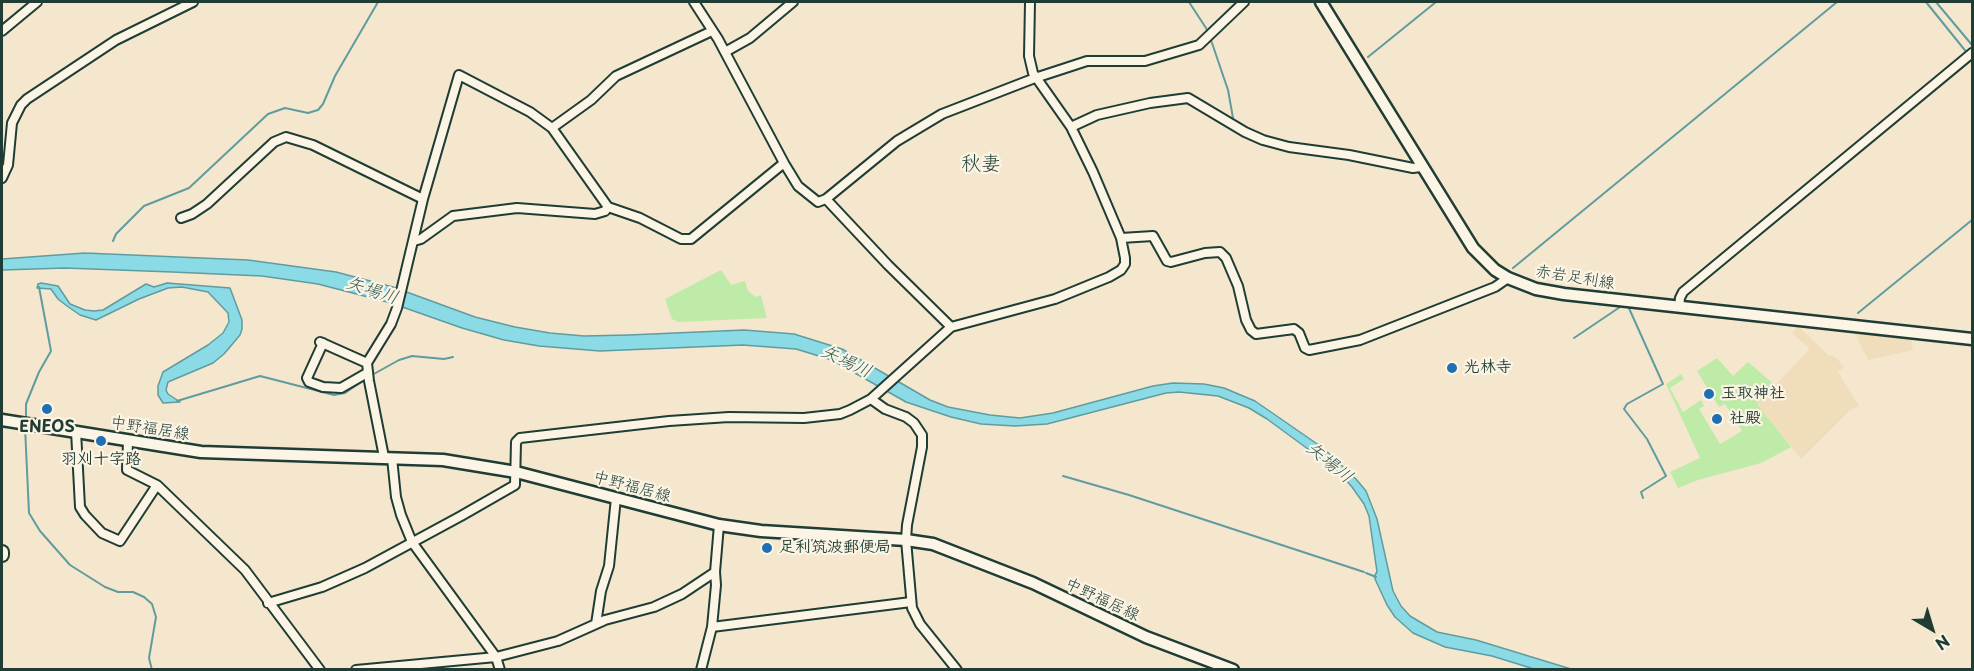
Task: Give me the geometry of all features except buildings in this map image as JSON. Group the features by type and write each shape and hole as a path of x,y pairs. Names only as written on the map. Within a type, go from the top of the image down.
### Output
{"main road":[{"name":"赤岩足利線","path":"1321,2 1473,248 1495,270 1508,278 1536,289 1972,339"},
{"name":"中野福居線","path":"2,420 201,452 442,460 516,472 718,525 761,531 906,540 933,544 1033,583 1146,638 1233,669"}],"street":[{"path":"2,31 38,2"},
{"path":"2,178 8,165 12,123 21,105 27,99 116,40 193,2"},
{"path":"694,2 725,52 798,186 818,202 826,199 897,141 924,123 960,106 1087,61 1145,61 1199,45 1244,2"},
{"path":"725,52 750,38 793,2"},
{"path":"268,603 322,587 365,568 515,485 516,442 520,438 681,420 828,416 850,410 871,399 951,327 1055,299 1121,270 1125,264 1121,238 1071,127 1035,78 1029,56 1030,2"},
{"path":"552,128 591,100 616,76 712,31"},
{"path":"1679,307 1683,292 1972,53"},
{"path":"500,669 496,657 412,542 396,497 367,372 368,363 391,324 397,309 423,199 459,75 530,112 552,128 608,207 640,218 681,239 688,239 784,163"},
{"path":"1071,127 1097,115 1150,103 1188,98 1245,132 1263,140 1289,147 1349,155 1413,168 1422,166"},
{"path":"181,218 207,204 274,142 285,137 313,145 423,199"},
{"path":"826,199 888,266 951,327"},
{"path":"414,241 422,239 453,216 517,208 595,214 605,211 608,207"},
{"path":"1121,238 1153,236 1167,261 1171,262 1205,253 1220,252 1226,258 1238,286 1246,320 1251,330 1256,334 1294,329 1299,333 1305,348 1309,350 1360,340 1495,287 1508,278"},
{"path":"367,372 341,388 323,387 309,382 307,378 322,343 368,363"},
{"path":"871,399 885,409 906,417 914,423 922,435 922,447 906,540 911,602 920,624 957,669"},
{"path":"76,431 80,507 84,515 102,533 120,542 157,485"},
{"path":"128,441 128,470 157,485 245,570 320,669"},
{"path":"596,624 601,591 609,567 616,498"},
{"path":"701,669 712,627 718,525"},
{"path":"356,669 496,657 558,641 596,624 654,607 682,594 715,572"},
{"path":"712,627 911,602"}],"shaded area":[{"path":"1798,326 1829,356 1834,356 1841,363 1844,367 1838,372 1859,406 1849,411 1801,459 1757,404 1810,349 1792,333"},
{"path":"1853,330 1911,336 1913,350 1868,360"}],"green space":[{"path":"721,270 731,285 745,281 748,291 756,297 761,295 767,318 678,322 672,319 665,299"},
{"name":"玉取神社","path":"1717,358 1733,376 1748,362 1775,385 1757,404 1791,447 1761,463 1698,480 1678,488 1670,472 1700,458 1666,384 1681,374 1684,379 1670,388 1683,412 1701,400 1704,406 1699,409 1720,444 1742,431 1725,404 1719,407 1697,371"}],"water":[{"name":"矢場川","path":"85,253 248,260 336,272 393,287 475,317 550,333 584,336 744,330 794,334 842,349 930,400 948,407 990,415 1020,418 1053,413 1153,386 1173,383 1204,384 1224,388 1255,401 1323,448 1366,491 1377,519 1393,591 1401,606 1410,616 1437,632 1476,640 1571,669 1534,669 1492,656 1445,647 1413,633 1395,617 1375,579 1377,572 1369,516 1352,487 1338,471 1267,419 1249,408 1218,396 1166,393 1047,424 1015,426 981,424 906,402 832,360 796,349 743,345 600,351 539,346 504,340 391,303 318,284 262,276 65,268 2,270 2,259"},
{"path":"41,283 58,286 70,304 94,311 103,310 146,284 154,287 167,283 230,288 242,320 242,329 240,335 224,354 213,363 168,382 166,390 168,394 180,402 163,403 158,395 158,386 163,372 208,345 223,333 229,322 228,313 208,292 182,287 168,288 96,320 80,315 58,299 51,289 37,288"}],"waterway":[{"path":"113,241 116,234 144,206 189,188 268,114 285,108 308,113 318,110 378,2"},
{"path":"1189,2 1206,28 1212,43 1228,90 1233,118"},
{"path":"1368,57 1436,2"},
{"path":"1513,268 1837,2"},
{"path":"1926,2 1972,59"},
{"path":"1936,2 1972,45"},
{"path":"1858,313 1972,220"},
{"path":"26,419 26,404 39,372 51,351 39,287"},
{"path":"1574,338 1623,305 1628,306 1663,384 1627,404 1624,409 1647,439 1666,476 1641,492 1643,498"},
{"path":"372,375 399,360 412,356 444,359 453,357"},
{"path":"177,401 260,376 334,395 345,393 364,380"},
{"path":"25,427 29,513 40,531 70,565 105,587 118,592 133,592 152,604 156,617 149,658 152,670"},
{"path":"1063,476 1129,495 1364,572"},
{"path":"1366,573 1376,577"}],"place":[{"name":"光林寺","path":"1452,368"},
{"name":"玉取神社","path":"1709,394"},
{"name":"ENEOS","path":"47,409"},
{"name":"社殿","path":"1717,419"},
{"name":"羽刈十字路","path":"101,441"},
{"name":"足利筑波郵便局","path":"767,548"}],"district":[{"name":"秋妻","path":"981,164"}]}
